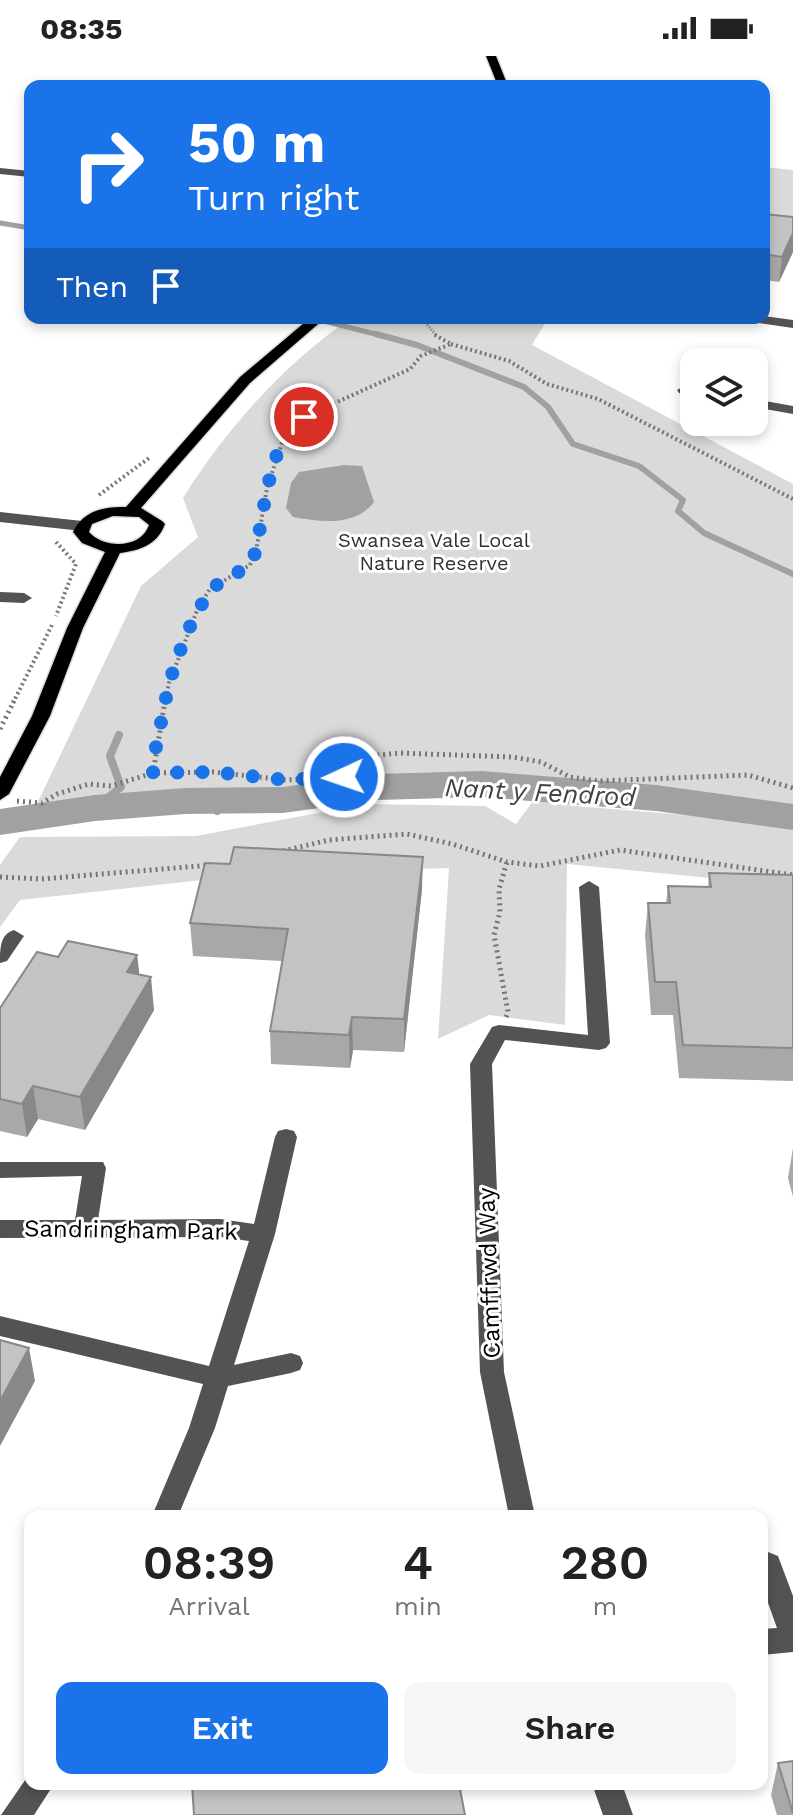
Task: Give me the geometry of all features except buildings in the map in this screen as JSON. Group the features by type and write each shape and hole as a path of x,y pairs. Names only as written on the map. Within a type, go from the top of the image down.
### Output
{"main road":[{"path":"491,56 501,80"},
{"path":"131,511 245,380 311,324"},
{"path":"131,511 152,518 157,524 157,531 142,543 115,548 87,541 82,537 82,526 101,513 131,511"},
{"path":"7,797 75,628 115,548"}],"street":[{"path":"0,171 24,173"},
{"path":"770,321 793,324"},
{"path":"768,406 793,410"},
{"path":"0,517 82,526"},
{"path":"0,597 24,598"},
{"path":"499,1032 599,1043 589,887"},
{"path":"0,956 14,936"},
{"name":"Camffrwd Way","path":"499,1032 481,1064 492,1372 521,1510"},
{"name":"Sandringham Park","path":"168,1510 202,1428 218,1378 263,1234 286,1137"},
{"path":"0,1170 95,1168 85,1227"},
{"name":"Sandringham Park","path":"0,1229 220,1228 263,1234"},
{"path":"0,1326 218,1378 291,1363"},
{"path":"768,1564 793,1637 768,1641"},
{"path":"16,1815 35,1790"},
{"path":"609,1790 618,1815"}],"path":[{"path":"425,324 431,333 470,353 507,360 540,381 594,397 639,421 680,436 703,452 741,468 793,499"},
{"path":"153,773 169,683 186,634 210,589 250,565 256,551 267,488 287,428 304,417 410,369 421,356 451,344"},
{"path":"7,797 42,803 57,794 89,784 102,787 153,773 213,772 319,780 344,777 354,764 370,756 399,753 527,759 541,762 570,777 598,781 748,775 793,788"},
{"path":"272,854 329,840 407,834 452,844 507,862 540,866 620,850 793,875"},
{"path":"499,1032 508,1012 494,935 500,912 499,889 507,862"},
{"path":"0,877 41,879 213,865"}],"green space":[{"path":"770,168 793,170 793,233 770,230"},
{"name":"Swansea Vale Local Nature Reserve","path":"343,324 544,324 532,345 680,424 680,436 703,436 793,484 793,814 558,786 427,781 336,786 275,795 190,797 34,810 141,586 198,537 183,498 237,423 303,356"},
{"path":"537,796 576,806 793,824 793,886 567,864 565,1025 489,1015 438,1039 449,868 248,875 20,900 0,927 0,865 20,837 196,836 366,804 485,806 516,824"}],"shaded area":[{"path":"344,465 362,466 374,502 357,516 337,521 293,517 286,508 291,483 299,472"}],"waterway":[{"path":"0,223 24,227"},
{"path":"336,324 383,336"},
{"path":"376,334 417,345 524,387 548,407 573,444 639,466 683,500 678,511 704,533 793,574"},
{"path":"95,808 121,787 110,756 119,735"},
{"name":"Nant y Fendrod","path":"0,822 95,808 185,801 283,800 378,787 481,784 656,798 793,817"},
{"path":"217,811 222,802"}],"route":[{"path":"304,417 287,428 282,437 261,512 256,551 250,565 210,589 186,634 169,683 153,773 213,772 286,780 344,777"}]}
